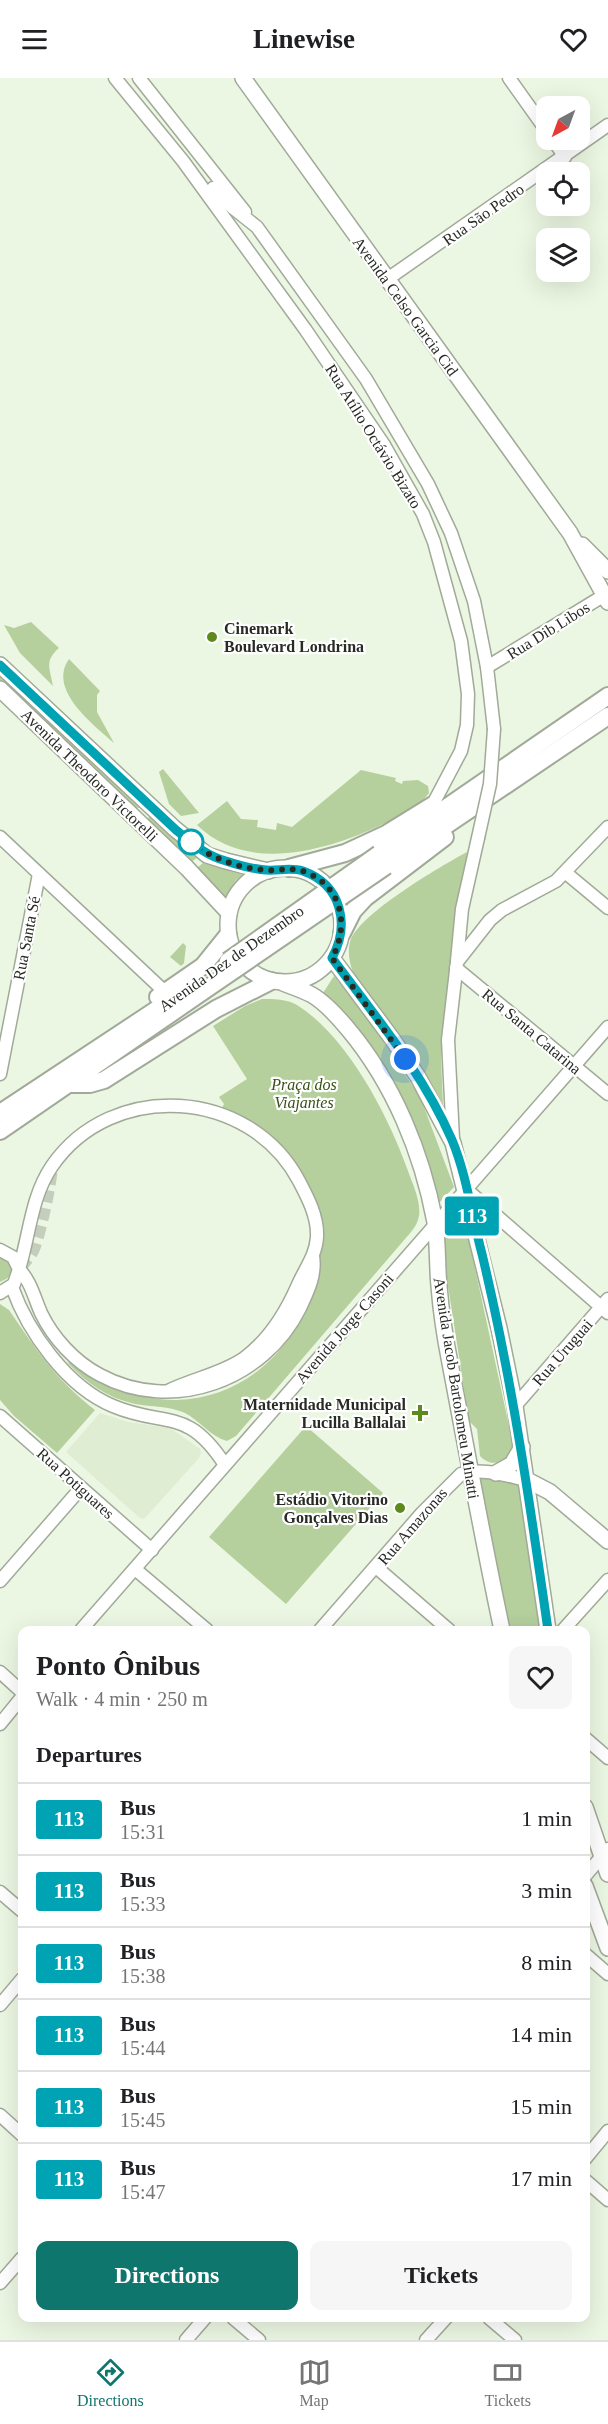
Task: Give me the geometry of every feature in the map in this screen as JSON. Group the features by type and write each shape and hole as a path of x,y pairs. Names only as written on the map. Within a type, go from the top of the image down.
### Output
{"highway":[{"name":"Avenida Dez de Dezembro","path":"0,1131 67,1077 478,795 608,696"},
{"name":"Avenida Dez de Dezembro","path":"478,795 608,716"},
{"path":"289,868 354,849 386,834 432,806 478,795"},
{"path":"342,933 353,911 365,897 431,849 467,819 478,795"},
{"path":"228,935 203,966 87,1046 67,1077 90,1084 104,1080 216,1009 277,982"},
{"name":"Avenida Dez de Dezembro","path":"0,1113 67,1077"}],"main road":[{"name":"Avenida Celso Garcia Cid","path":"243,78 570,533 607,597"},
{"name":"Avenida Celso Garcia Cid","path":"570,533 608,571"},
{"name":"Avenida Theodoro Victorelli","path":"0,665 169,824 207,855 268,870"},
{"name":"Avenida Theodoro Victorelli","path":"0,688 187,868 229,913"},
{"path":"289,868 308,874 325,884 339,907 342,933 332,958 322,969 310,976 277,982 258,976 239,959 228,935 229,913 239,891 252,879 268,870 289,868"},
{"path":"332,958 418,1077 453,1143 499,1328 515,1406 547,1626"},
{"name":"Avenida Jacob Bartolomeu Minatti","path":"277,982 313,996 336,1014 369,1056 404,1119 426,1178 435,1225 439,1286 469,1471 501,1626"},
{"path":"496,1473 512,1464 522,1447"},
{"path":"527,1480 550,1492 608,1541"},
{"path":"590,1819 604,1853 608,1874"},
{"path":"590,1899 608,1948"}],"street":[{"path":"115,78 183,161 192,161 223,200 257,227"},
{"path":"139,78 257,227 366,379 428,484 451,533 474,601 487,667 494,729 490,784 462,909 448,1040 453,1143"},
{"path":"509,78 536,116"},
{"name":"Rua São Pedro","path":"386,280 608,125"},
{"path":"560,150 565,157"},
{"name":"Rua Atílio Octávio Bizato","path":"183,161 305,329 384,445 423,513 434,542 462,650 468,709 461,751 432,806"},
{"name":"Rua Dib Libos","path":"487,667 607,597"},
{"path":"456,965 479,933 502,910 556,881 608,827"},
{"path":"0,837 165,992"},
{"path":"566,873 608,908"},
{"name":"Rua Santa Sé","path":"0,1074 39,874"},
{"name":"Rua Santa Catarina","path":"456,965 608,1094"},
{"name":"Avenida Jorge Casoni","path":"85,1626 608,1027"},
{"path":"0,1250 13,1257 19,1269 29,1280 48,1325 63,1345 81,1361 99,1375 123,1385 149,1392 168,1391 229,1367 257,1347 285,1311 313,1256 317,1231 308,1197 294,1170 270,1143 243,1124 224,1115 202,1109 156,1105 118,1114 95,1124 79,1135 52,1166 36,1199 19,1269 17,1279 12,1287 0,1293"},
{"path":"466,1189 606,1306"},
{"path":"12,1287 25,1316 55,1360 85,1391 113,1407 140,1415 176,1420 190,1426 205,1438 225,1465"},
{"name":"Rua Uruguai","path":"515,1406 606,1306"},
{"name":"Rua Potiguares","path":"2,1422 152,1550"},
{"path":"469,1471 496,1473 527,1480"},
{"name":"Rua Amazonas","path":"324,1626 442,1491 461,1474 469,1471"},
{"path":"0,1581 81,1488"},
{"path":"376,1566 444,1626"},
{"path":"135,1569 202,1626"},
{"path":"567,1626 608,1580"},
{"path":"0,1672 18,1688"},
{"path":"0,1724 18,1702"},
{"path":"590,1742 608,1758"},
{"path":"590,1870 604,1853"},
{"path":"0,1892 18,1908"},
{"path":"590,1958 608,1974"},
{"path":"0,2005 18,1984"},
{"path":"0,2115 18,2131"},
{"path":"590,2153 608,2131"},
{"path":"590,2184 608,2200"},
{"path":"0,2283 18,2263"},
{"path":"186,2340 202,2322"},
{"path":"238,2322 259,2340"},
{"path":"426,2340 442,2322"},
{"path":"494,2322 515,2340"}],"shaded area":[{"path":"100,1413 128,1422 170,1428 200,1449 199,1458 144,1519 140,1518 66,1452"}],"green space":[{"path":"31,622 59,648 50,661 53,686 20,653 4,625 14,628"},
{"path":"69,659 100,691 97,695 97,712 114,743 85,717 68,694 64,683 64,671"},
{"path":"0,673 139,805 139,808 133,807 0,682"},
{"path":"163,769 199,813 181,816 169,804 159,772"},
{"path":"361,770 396,778 395,781 402,784 403,781 418,780 428,786 429,793 408,812 361,834 313,849 288,853 263,853 239,849 217,840 197,825 227,801 241,819 258,820 257,827 276,830 277,823 292,827"},
{"path":"150,816 198,857 190,863 146,820"},
{"path":"467,852 441,1057 443,1105 360,987 351,966 349,948 356,931 383,905"},
{"path":"203,863 248,871 236,880 225,897 197,868"},
{"path":"183,943 186,946 184,963 181,966 170,957"},
{"path":"334,976 376,1030 421,1099 454,1187 438,1204 416,1130 378,1056 323,993"},
{"name":"Praça dos Viajantes","path":"262,999 284,1000 297,1005 316,1019 350,1057 378,1103 400,1150 416,1193 419,1216 411,1232 236,1436 227,1441 216,1436 185,1413 135,1404 107,1394 82,1377 68,1363 71,1361 108,1383 147,1397 176,1400 206,1396 233,1386 258,1371 278,1351 295,1328 308,1302 316,1274 318,1245 304,1186 297,1174 221,1110 224,1104 219,1097 247,1079 213,1026 245,1006"},
{"path":"486,1217 501,1229 500,1233 487,1239 482,1218"},
{"path":"450,1226 461,1226 467,1231 514,1449 512,1456 500,1462 488,1462 480,1456 477,1429 469,1421 442,1247 444,1235"},
{"path":"0,1255 8,1258 12,1270 8,1278 0,1282"},
{"path":"0,1304 9,1310 58,1376 95,1410 57,1453 14,1416 0,1400"},
{"path":"306,1426 383,1493 286,1604 209,1537"},
{"path":"476,1476 520,1484 543,1626 503,1626"}],"tunnel":[{"path":"20,1268 31,1254 37,1241 48,1196 52,1166"}],"bus line":[{"name":"113","path":"0,665 164,819 207,855 268,870 289,868 302,871 325,884 333,895 339,907 342,933 332,958 418,1077 453,1143 499,1328 515,1406 547,1626"}],"place":[{"name":"Cinemark Boulevard Londrina","path":"212,637"},
{"name":"Maternidade Municipal Lucilla Ballalai","path":"420,1413"},
{"name":"Estádio Vitorino Gonçalves Dias","path":"400,1508"}],"route":[{"path":"191,842 207,855 226,861 268,870 289,868 302,871 325,884 339,907 342,920 342,933 332,958 405,1059"}]}
